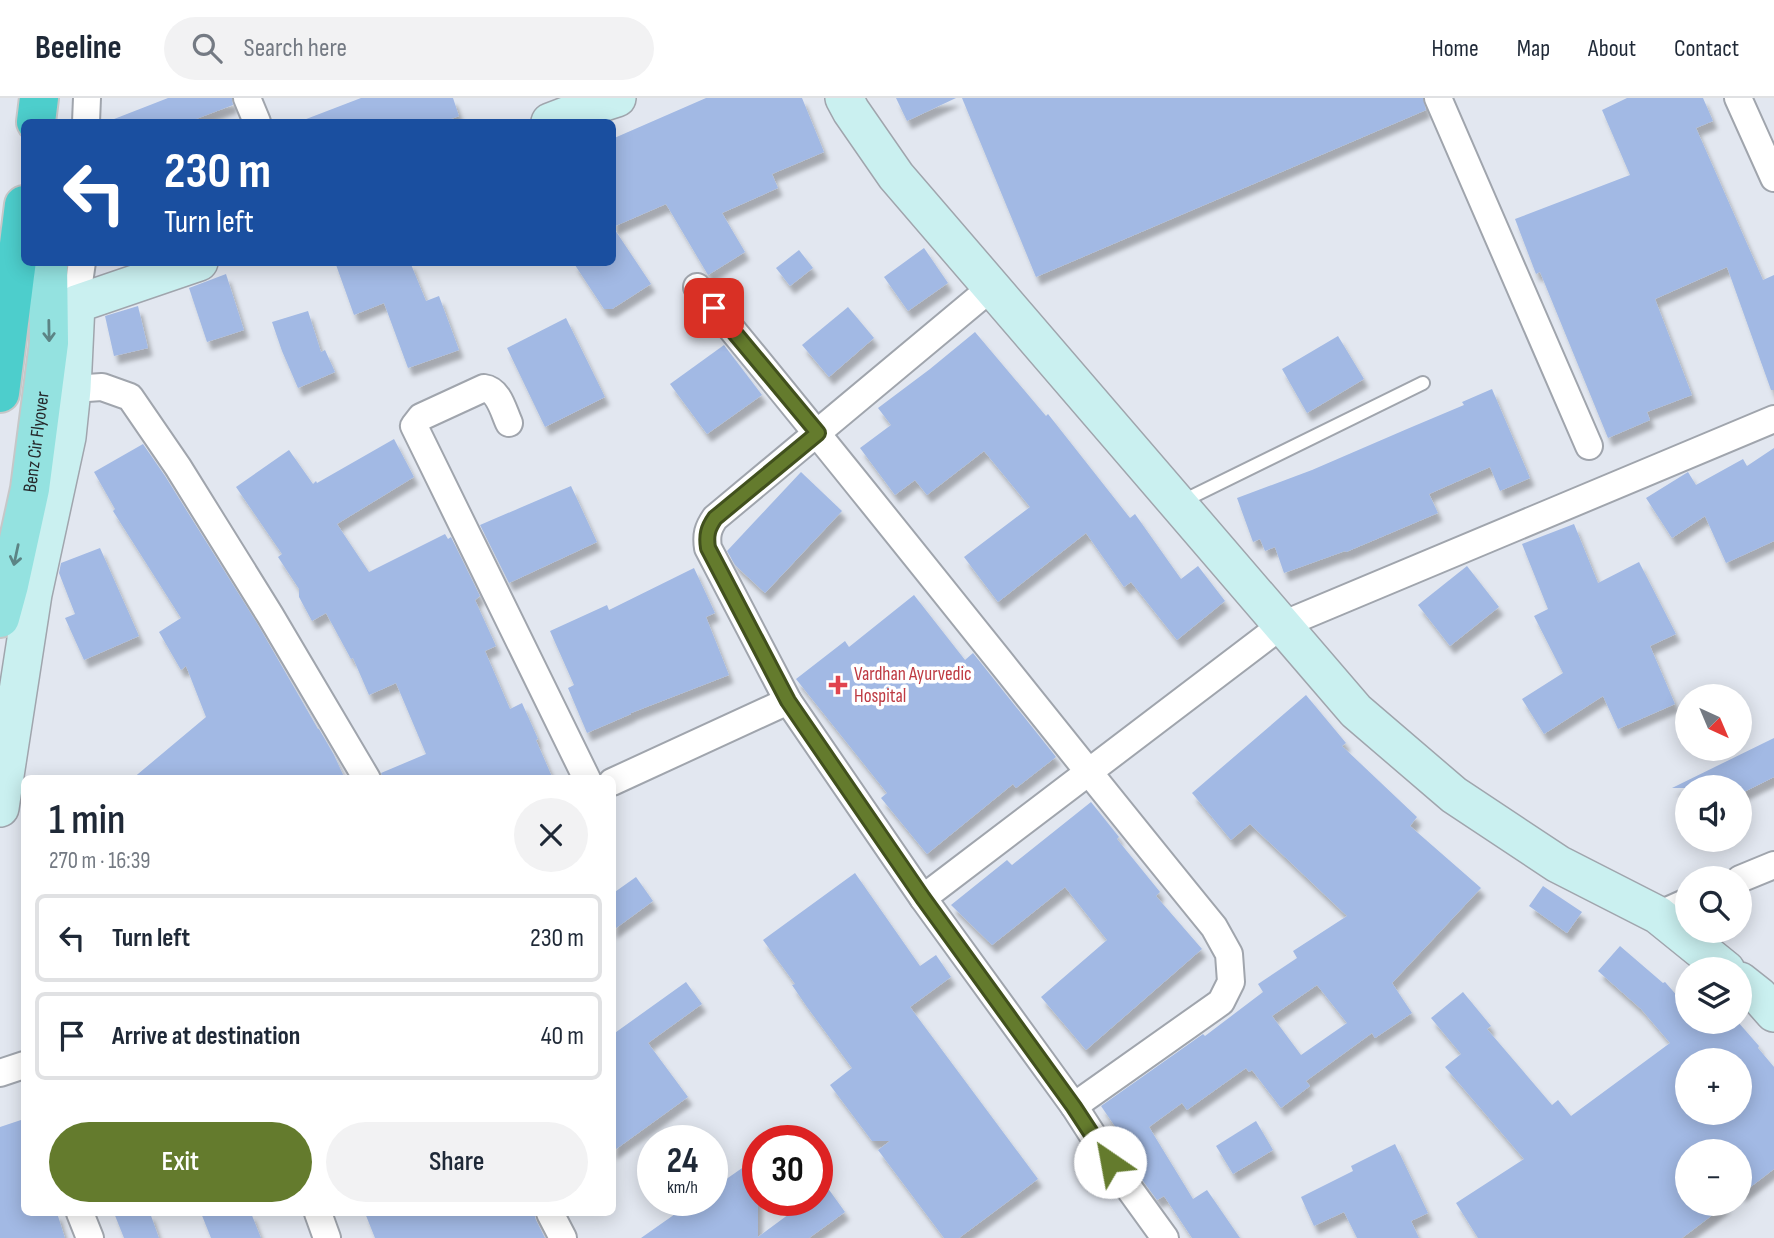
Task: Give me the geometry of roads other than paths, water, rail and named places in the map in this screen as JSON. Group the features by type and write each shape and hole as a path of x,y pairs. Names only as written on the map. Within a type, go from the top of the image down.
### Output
{"highway":[{"path":"0,393 21,228"}],"main road":[{"name":"Benz Cir Flyover","path":"0,618 30,489 49,343 48,266"}],"street":[{"path":"86,98 86,119"},
{"path":"247,98 256,119"},
{"path":"558,119 617,98"},
{"path":"844,98 896,176 1356,712 1454,795 1558,864 1673,909 1715,957"},
{"path":"1438,98 1589,446"},
{"path":"1738,98 1774,178"},
{"path":"0,808 33,594 67,437 76,304 81,266"},
{"path":"76,304 187,266"},
{"path":"696,287 818,433 1214,927 1229,954 1231,982 1221,1002 1074,1107"},
{"path":"992,287 715,518 709,528 708,548 788,701 923,898 1165,1238"},
{"path":"72,389 102,387 130,397 178,467 263,603 365,775"},
{"path":"509,423 495,393 490,388 484,388 421,417 414,426 585,775"},
{"path":"923,898 1282,625 1774,419"},
{"path":"616,780 788,701"},
{"path":"1752,874 1774,864"},
{"path":"1752,990 1774,1013"},
{"path":"81,1216 90,1238"},
{"path":"319,1216 327,1238"},
{"path":"552,1216 563,1238"}],"lane":[{"path":"1178,504 1423,383"}],"place":[{"name":"Vardhan Ayurvedic Hospital","path":"838,685"}]}
